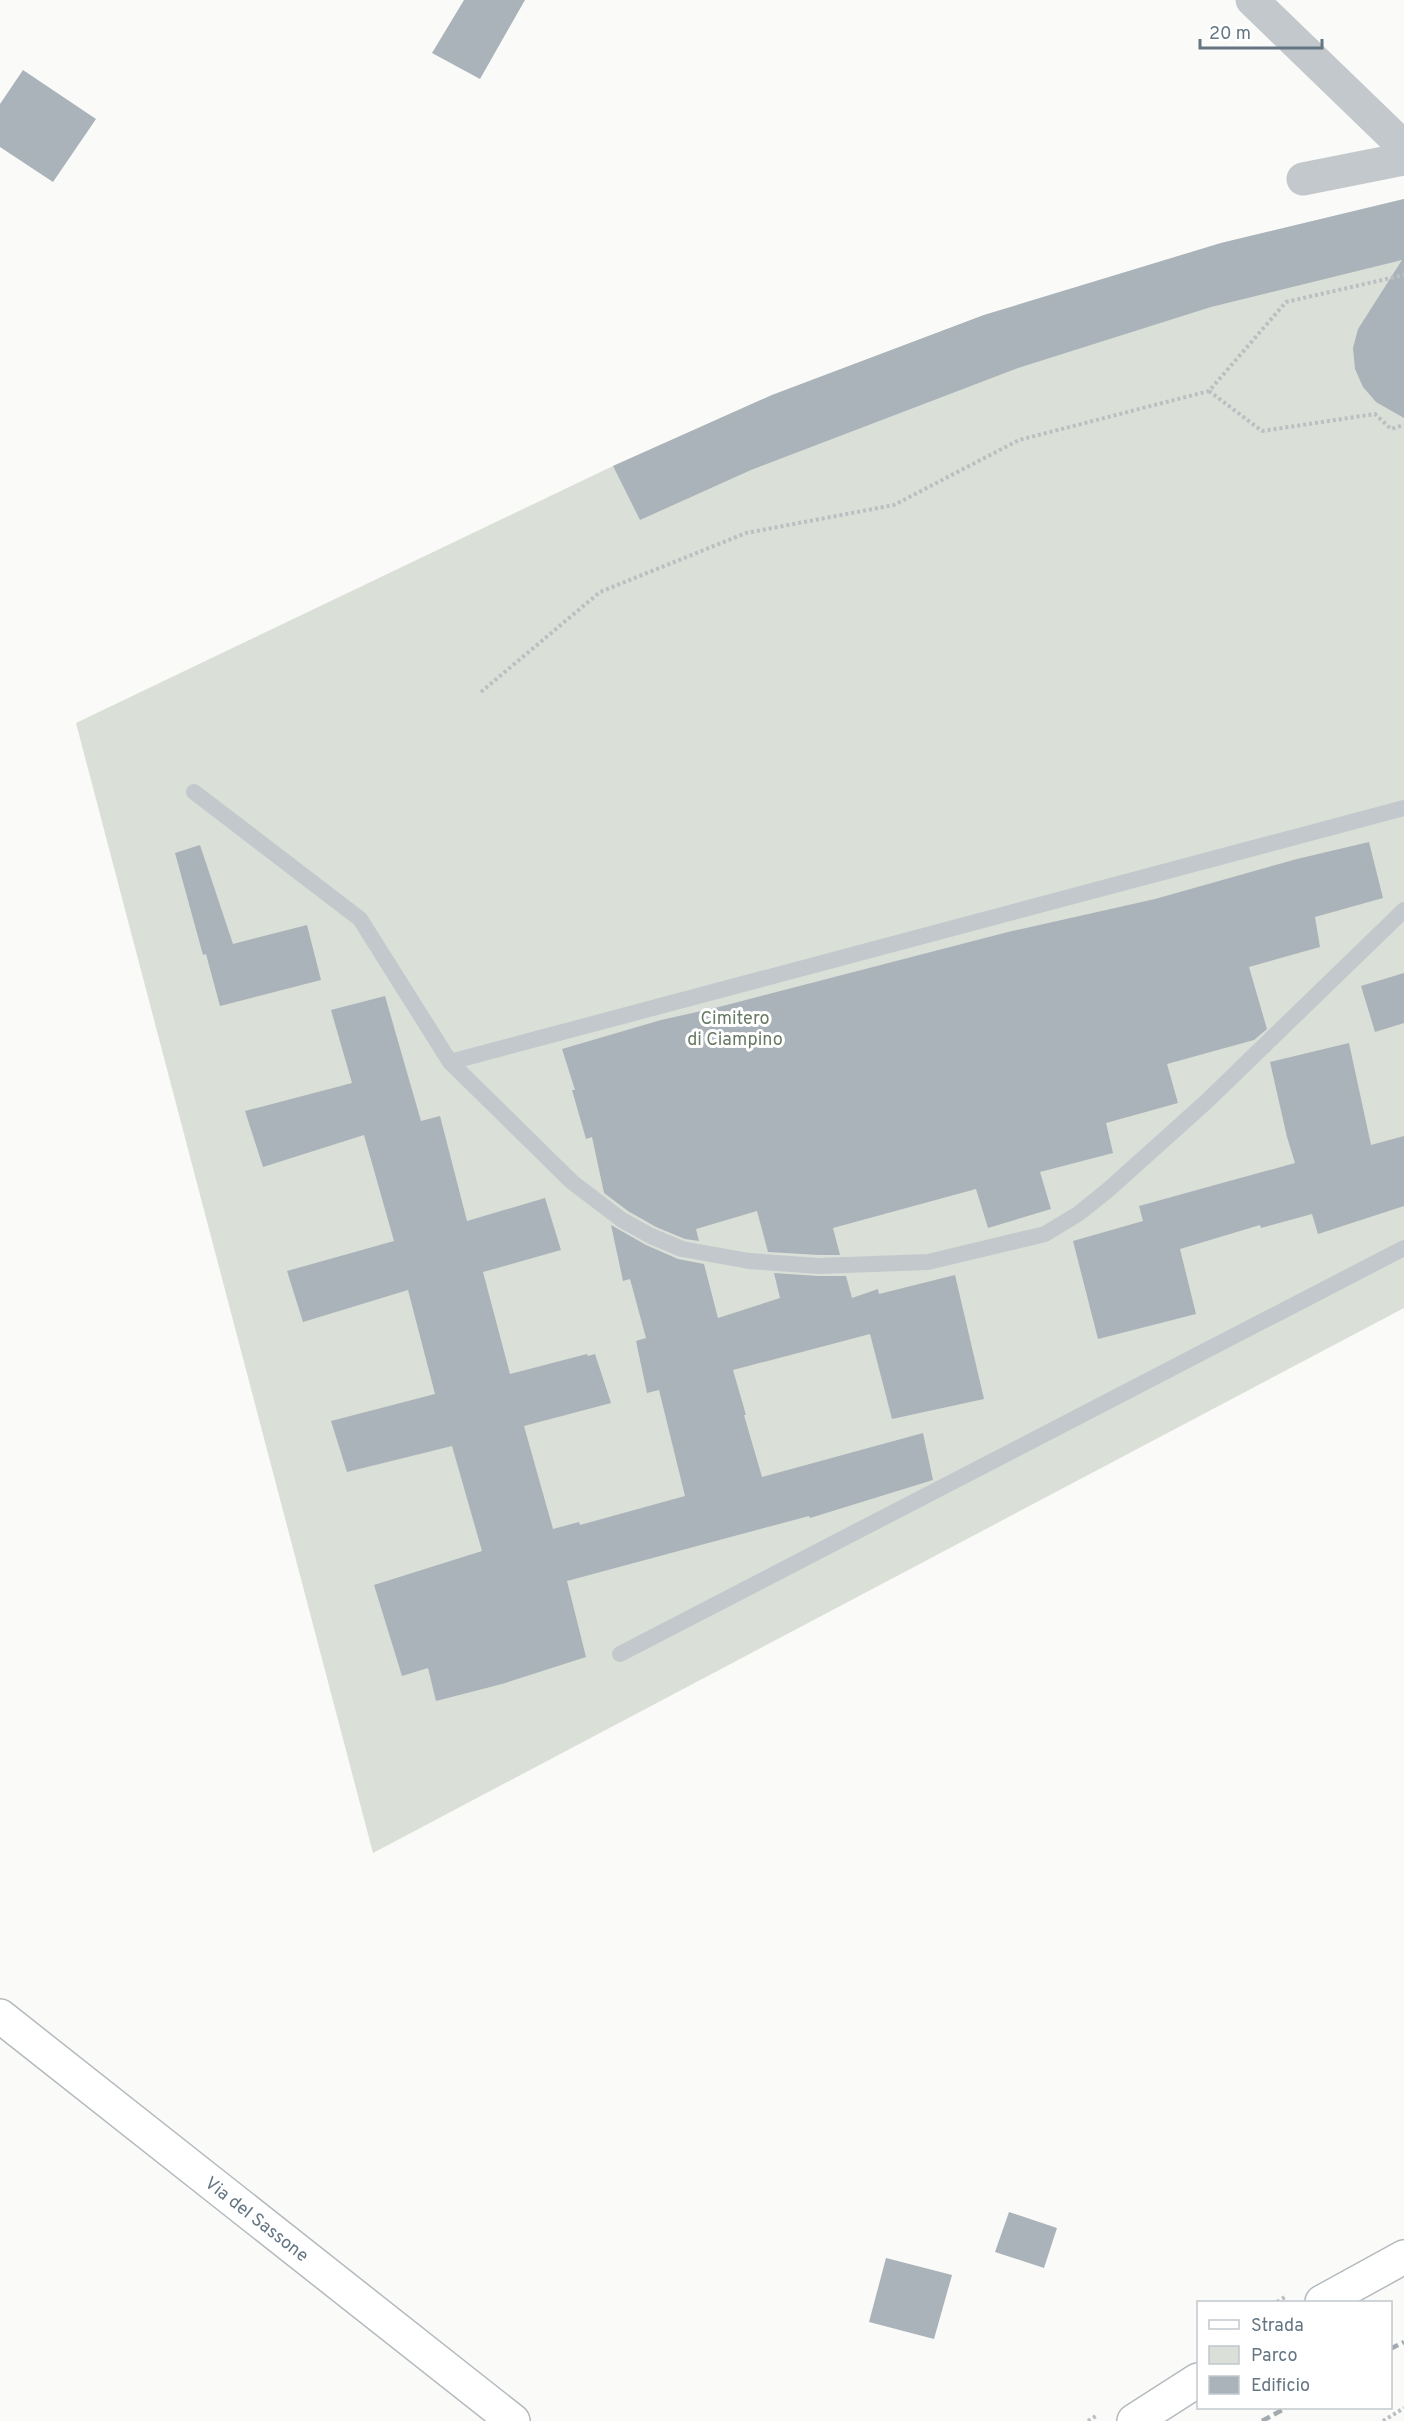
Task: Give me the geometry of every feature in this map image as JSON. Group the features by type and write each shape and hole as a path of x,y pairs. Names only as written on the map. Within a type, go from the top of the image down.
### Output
{"main road":[{"name":"Via del Sassone","path":"0,2016 513,2421"},
{"path":"1324,2301 1404,2257"},
{"path":"1134,2421 1197,2381"}],"street":[{"path":"1252,0 1404,147"},
{"path":"1303,179 1404,159"}],"lane":[{"path":"194,792 360,919 450,1062 572,1182 622,1220 682,1249 749,1262 819,1266 928,1262 1045,1234 1078,1214 1108,1190 1206,1102 1404,910"},
{"path":"450,1062 1404,808"},
{"path":"621,1654 1404,1248"}],"path":[{"path":"481,692 600,592 746,533 894,505 1019,440 1209,391 1286,302 1404,275"},
{"path":"1209,391 1262,431 1375,414 1391,429 1404,425"},
{"path":"1383,2421 1404,2408"}],"green space":[{"name":"Cimitero di Ciampino","path":"1404,199 1404,1308 373,1853 76,723 613,466 772,395 984,315 1221,243"}],"building":[{"path":"464,0 525,0 480,79 432,53"},
{"path":"23,70 96,119 53,182 0,147 0,104"},
{"path":"1404,199 1404,418 1376,402 1363,387 1355,369 1353,348 1358,329 1402,260 1211,307 1018,368 751,470 640,520 613,466 772,395 984,315 1221,243"},
{"path":"1369,842 1383,898 1315,917 1320,947 1249,967 1267,1029 1254,1040 1167,1064 1178,1103 1106,1123 1113,1153 1040,1172 1051,1209 988,1228 976,1189 833,1228 840,1255 819,1255 768,1252 757,1211 696,1229 699,1241 685,1239 656,1227 628,1211 604,1193 592,1137 586,1139 572,1090 575,1090 562,1049 661,1020 1008,932 1155,899 1297,859"},
{"path":"200,845 233,944 307,925 321,980 220,1006 206,954 203,955 175,853"},
{"path":"1404,973 1404,1023 1375,1032 1361,986"},
{"path":"385,996 421,1121 440,1116 467,1221 545,1198 561,1250 483,1272 510,1374 587,1354 588,1356 595,1354 611,1403 524,1426 553,1529 579,1522 580,1525 685,1496 659,1390 647,1393 636,1341 646,1338 630,1279 623,1281 611,1225 646,1245 678,1259 704,1264 718,1318 780,1298 774,1273 846,1276 852,1298 878,1289 879,1294 955,1275 984,1399 892,1419 870,1334 733,1370 762,1477 923,1433 933,1480 810,1518 809,1516 567,1581 586,1657 502,1684 436,1701 428,1668 402,1676 374,1585 482,1551 452,1446 347,1472 331,1421 435,1394 408,1290 303,1322 287,1271 394,1241 364,1135 263,1167 245,1111 352,1083 331,1010"},
{"path":"1349,1043 1371,1145 1404,1136 1404,1206 1318,1234 1312,1214 1261,1228 1260,1225 1180,1249 1196,1314 1098,1339 1073,1241 1143,1221 1139,1206 1295,1163 1270,1062"},
{"path":"1009,2212 1057,2228 1044,2268 995,2252"},
{"path":"886,2258 952,2275 934,2339 869,2322"}],"railway":[{"path":"1392,2348 1404,2342"},
{"path":"1262,2421 1284,2409"}]}
